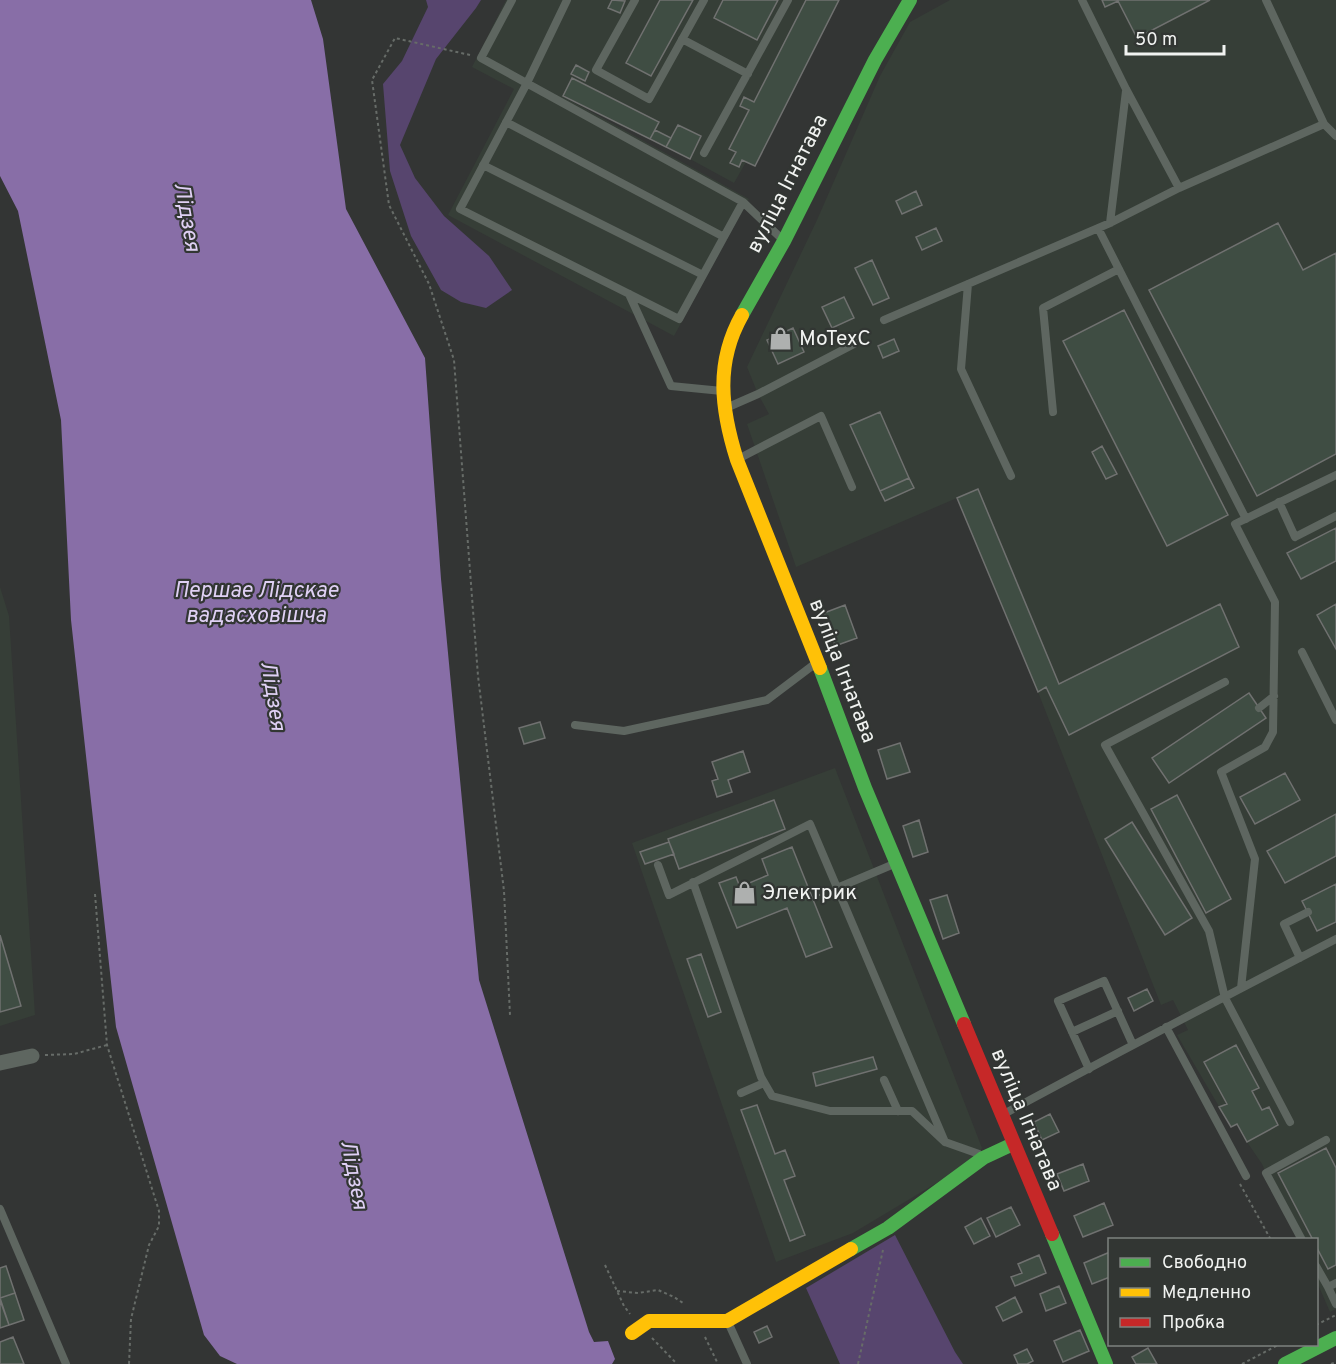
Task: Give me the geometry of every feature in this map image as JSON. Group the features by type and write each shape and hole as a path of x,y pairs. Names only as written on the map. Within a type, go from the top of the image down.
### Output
{"street":[{"name":"вуліца Ігнатава","path":"906,4 875,60 784,241 735,328 724,364 724,409 737,460 818,662 865,788 1106,1364"},
{"path":"0,1063 33,1056"},
{"path":"632,1333 649,1321 728,1321 888,1228 982,1158 1013,1144"},
{"path":"1285,1364 1336,1338"}],"lane":[{"path":"512,0 482,58 743,202 784,241"},
{"path":"567,0 527,83 460,209 679,319 743,202"},
{"path":"634,0 596,70 649,99 704,0"},
{"path":"704,153 788,0"},
{"path":"1082,0 1179,188"},
{"path":"1266,0 1324,124 1336,136"},
{"path":"682,39 748,74"},
{"path":"1110,223 1126,89"},
{"path":"506,122 724,237"},
{"path":"884,320 1110,223 1179,188 1324,124"},
{"path":"483,165 703,275"},
{"path":"1098,228 1246,519"},
{"path":"1053,412 1043,308 1119,269"},
{"path":"968,284 961,369 1011,476"},
{"path":"629,294 671,386 723,392"},
{"path":"724,409 856,343"},
{"path":"737,460 821,416 852,487"},
{"path":"1241,988 1254,859 1221,772 1265,747 1273,732 1275,602 1235,524 1336,475"},
{"path":"1280,502 1295,537 1336,516"},
{"path":"1302,652 1336,720"},
{"path":"575,724 624,731 767,700 818,662"},
{"path":"1225,682 1106,745 1209,931 1225,998 1290,1122"},
{"path":"1259,708 1274,696"},
{"path":"658,865 669,895 810,824 945,1142"},
{"path":"837,888 896,863"},
{"path":"693,882 761,1077 772,1096 830,1111 912,1111 945,1142 979,1154 982,1158"},
{"path":"1300,958 1284,924 1308,912"},
{"path":"1001,1116 1336,939"},
{"path":"1089,1069 1058,1001 1104,981 1133,1045"},
{"path":"1072,1032 1118,1011"},
{"path":"1166,1027 1242,1179"},
{"path":"884,1080 898,1111"},
{"path":"741,1093 764,1083"},
{"path":"1301,1238 1266,1173 1326,1140"},
{"path":"0,1209 66,1364"},
{"path":"1318,1268 1336,1304"},
{"path":"1328,1287 1336,1283"},
{"path":"728,1321 747,1364"}],"path":[{"path":"482,58 395,38 372,80 389,205 429,284 454,360 478,676 504,891 510,1015"},
{"path":"812,898 837,888"},
{"path":"95,894 107,1046 159,1211 159,1226 149,1245 131,1319 129,1364"},
{"path":"33,1056 74,1054 107,1046"},
{"path":"1242,1179 1271,1238"},
{"path":"858,1364 882,1251"},
{"path":"1318,1324 1336,1316"},
{"path":"1242,1364 1276,1346"}],"shaded area":[{"path":"426,0 481,0 436,59 400,145 415,178 444,216 489,256 512,290 486,308 461,302 441,290 411,236 390,171 383,84 402,61 428,7"},
{"path":"506,0 839,0 734,183 564,97 749,199 674,336 448,215 514,89 472,67"},
{"path":"950,0 1336,0 1336,1309 1330,1312 1318,1284 1318,1238 1297,1238 1262,1164 1238,1124 1231,1127 1177,1035 1188,1030 1173,1000 1161,1005 1038,692 957,498 796,567 747,424 769,414 747,367 817,220 880,76 910,22"},
{"path":"0,587 9,616 35,1015 0,1026"},
{"path":"835,768 982,1148 975,1160 853,1233 776,1262 632,843"},
{"path":"895,1235 963,1364 840,1364 806,1288"}],"water":[{"name":"Першае Лідскае вадасховішча","path":"0,0 311,0 323,39 346,209 425,358 441,579 479,980 589,1332 594,1342 608,1341 615,1359 612,1364 237,1364 220,1356 204,1335 116,1027 71,620 61,420 18,211 0,176"}],"building":[{"path":"612,0 625,1 620,13 608,8"},
{"path":"660,0 693,0 651,76 626,63"},
{"path":"723,0 778,0 757,40 714,18"},
{"path":"806,0 839,0 755,166 742,160 739,167 730,163 736,152 729,149 749,110 740,106 744,97 754,102"},
{"path":"1102,0 1210,0 1137,38 1118,1 1105,7"},
{"path":"576,65 589,72 585,81 571,74"},
{"path":"572,78 659,122 650,139 563,96"},
{"path":"678,125 701,136 690,159 666,147"},
{"path":"655,130 671,138 666,147 650,139"},
{"path":"916,191 922,205 902,214 896,201"},
{"path":"1278,223 1303,270 1336,253 1336,454 1257,496 1149,290"},
{"path":"936,228 942,241 922,250 916,237"},
{"path":"872,260 889,298 873,305 855,268"},
{"path":"844,297 854,318 832,328 822,307"},
{"path":"1124,310 1228,515 1167,546 1063,341"},
{"path":"793,328 804,352 778,364 767,340"},
{"path":"894,339 899,351 883,358 878,346"},
{"path":"880,412 909,478 880,491 850,425"},
{"path":"1102,446 1117,474 1106,479 1092,452"},
{"path":"909,478 914,488 885,501 880,491"},
{"path":"978,489 1059,684 1220,604 1239,647 1069,735 1046,687 1038,692 957,498"},
{"path":"1336,528 1336,561 1301,579 1287,553"},
{"path":"1336,604 1336,649 1317,615"},
{"path":"845,605 857,638 835,646 824,613"},
{"path":"1249,693 1266,718 1169,783 1152,758"},
{"path":"540,722 545,738 524,744 519,728"},
{"path":"900,743 910,772 887,779 878,750"},
{"path":"743,751 750,772 728,780 732,792 717,797 712,781 718,779 712,762"},
{"path":"1285,773 1300,800 1255,824 1240,797"},
{"path":"1177,795 1231,899 1206,913 1151,809"},
{"path":"774,800 785,829 679,869 668,839"},
{"path":"1336,814 1336,856 1285,883 1267,851"},
{"path":"919,820 928,852 913,857 903,826"},
{"path":"1132,822 1192,918 1165,935 1105,839"},
{"path":"669,842 674,854 645,864 640,852"},
{"path":"792,847 832,947 806,957 787,908 737,928 719,883 736,877 740,887 768,875 762,859"},
{"path":"1336,884 1336,922 1317,931 1302,901"},
{"path":"947,895 959,933 943,939 930,900"},
{"path":"0,935 21,1006 0,1012"},
{"path":"701,954 721,1012 708,1017 687,959"},
{"path":"1147,989 1153,1001 1134,1011 1128,998"},
{"path":"1236,1045 1259,1088 1252,1091 1262,1110 1269,1107 1278,1125 1247,1142 1237,1124 1231,1127 1219,1107 1227,1104 1204,1062"},
{"path":"873,1057 877,1069 816,1086 813,1073"},
{"path":"757,1105 775,1154 785,1150 795,1176 784,1180 805,1235 790,1241 741,1110"},
{"path":"1050,1114 1059,1132 1042,1140 1034,1122"},
{"path":"1326,1148 1336,1168 1336,1265 1328,1269 1318,1250 1318,1238 1312,1238 1278,1173"},
{"path":"1083,1164 1089,1181 1064,1191 1057,1174"},
{"path":"1104,1203 1113,1225 1083,1237 1074,1216"},
{"path":"1011,1207 1020,1225 996,1237 987,1218"},
{"path":"981,1218 990,1236 974,1244 965,1227"},
{"path":"1108,1253 1108,1278 1092,1284 1084,1263"},
{"path":"1039,1255 1046,1273 1015,1286 1011,1277 1022,1273 1018,1264"},
{"path":"6,1266 15,1293 0,1298 0,1268"},
{"path":"1059,1286 1066,1303 1046,1311 1040,1294"},
{"path":"15,1293 24,1320 9,1325 0,1298"},
{"path":"1015,1297 1022,1312 1003,1321 996,1307"},
{"path":"0,1300 9,1325 0,1328"},
{"path":"767,1326 772,1337 759,1343 754,1332"},
{"path":"1080,1330 1089,1351 1063,1362 1054,1341"},
{"path":"13,1337 24,1364 0,1364 0,1342"},
{"path":"1148,1348 1157,1364 1136,1364 1132,1357"},
{"path":"1027,1349 1033,1361 1018,1364 1014,1355"}],"traffic: fast":[{"path":"742,315 784,241 875,60 910,0"},
{"path":"820,668 865,788 964,1024"},
{"path":"851,1249 888,1228 983,1158 1013,1144"},
{"path":"1052,1234 1106,1364"},
{"path":"1285,1364 1336,1338"}],"traffic: slow":[{"path":"742,315 733,333 724,369 723,386 727,423 737,460 820,668"},
{"path":"632,1333 649,1321 727,1321 851,1249"}],"traffic: jam":[{"path":"964,1024 1052,1234"}],"place":[{"name":"MoTexC","path":"781,339"},
{"name":"Электрик","path":"744,893"}],"water label":[{"name":"Лідзея","path":"186,217"},
{"name":"Лідзея","path":"272,696"},
{"name":"Лідзея","path":"353,1175"}]}
